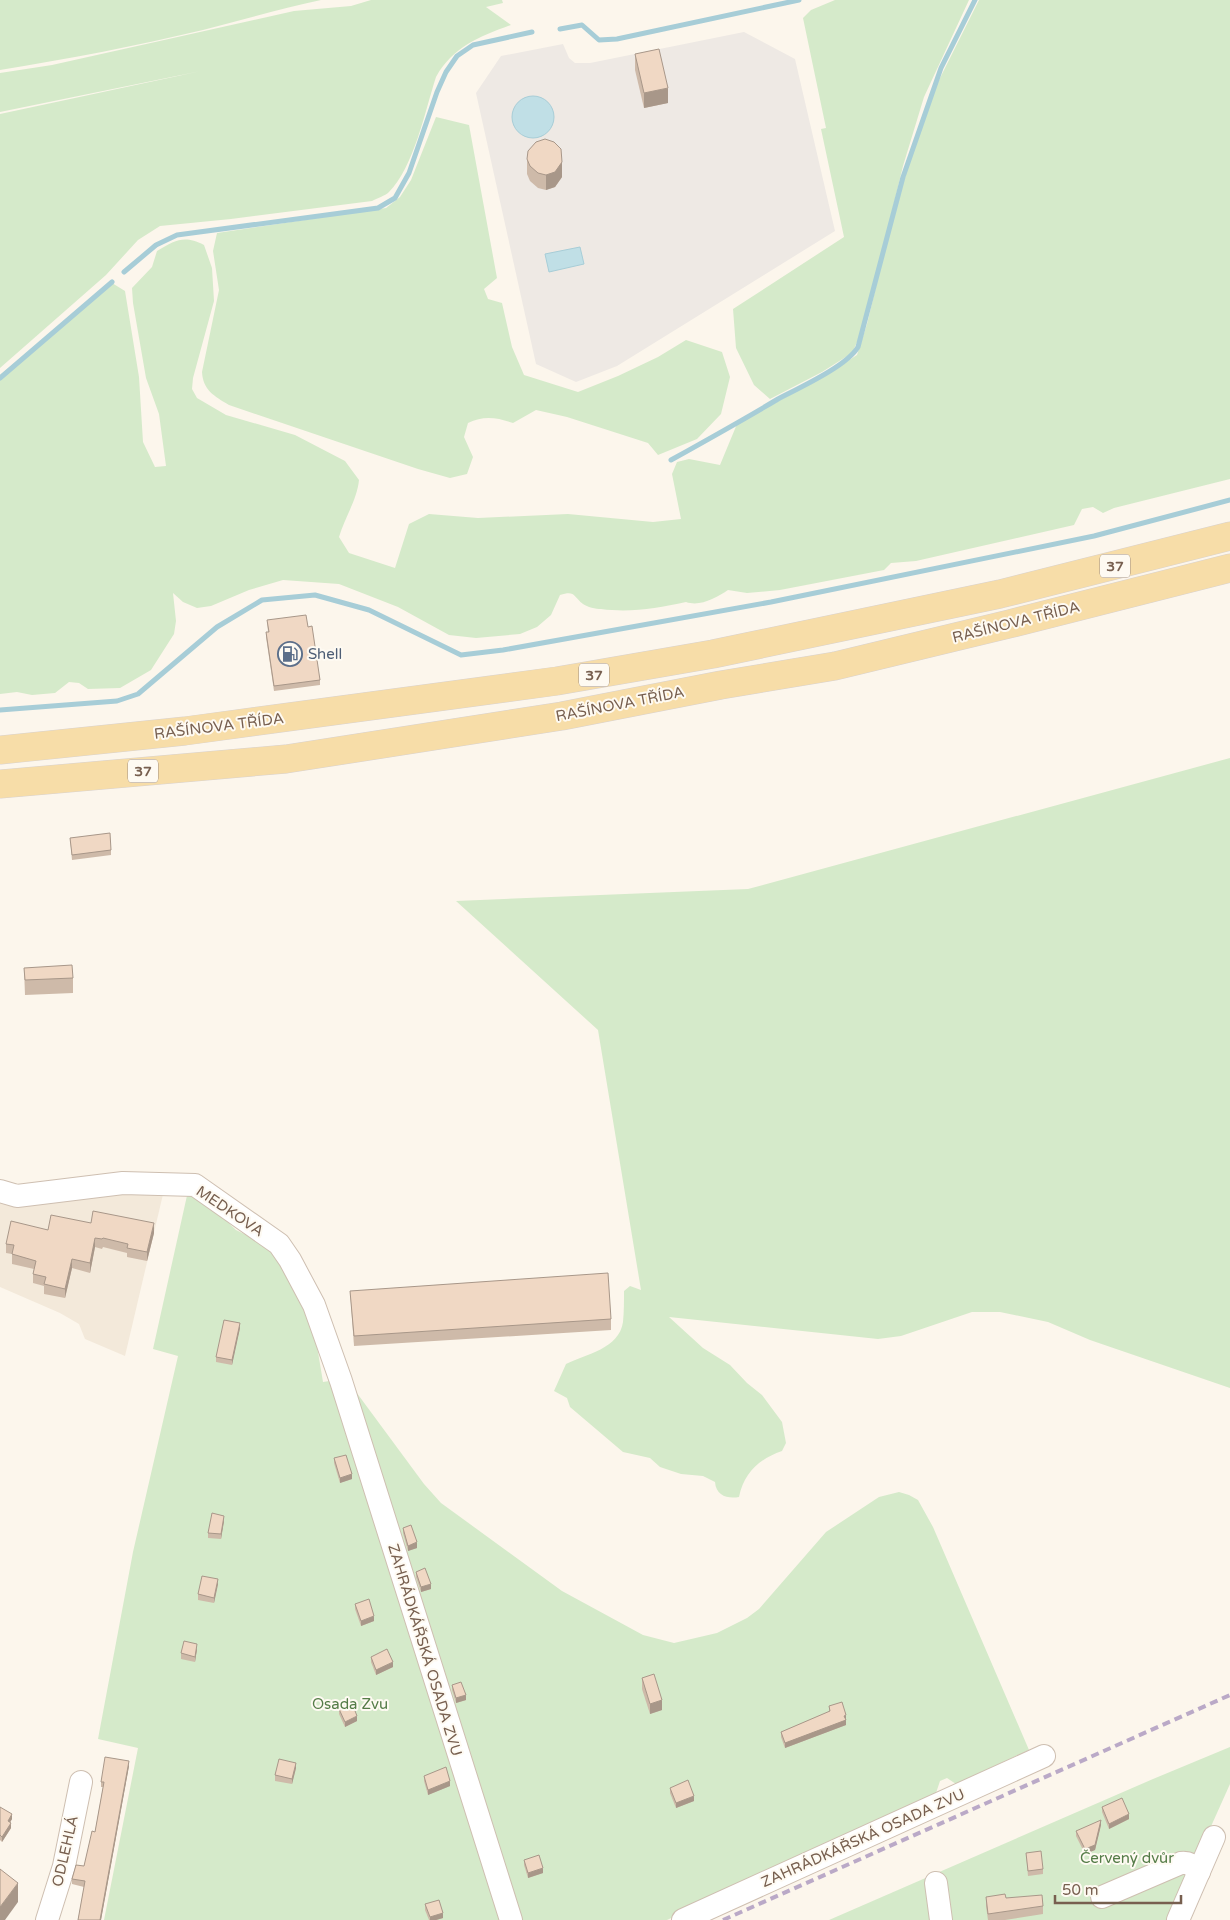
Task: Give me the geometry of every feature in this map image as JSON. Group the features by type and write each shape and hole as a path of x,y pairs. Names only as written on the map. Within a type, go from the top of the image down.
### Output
{"main road":[{"name":"RAŠÍNOVA TŘÍDA","path":"0,750 184,731 576,678 713,654 1000,594 1230,536"},
{"name":"RAŠÍNOVA TŘÍDA","path":"0,784 286,759 562,716 721,685 834,666 1230,568"}],"street":[{"name":"MEDKOVA","path":"0,1191 17,1196 123,1183 195,1185 279,1244 290,1260 314,1305 341,1381"},
{"name":"ZAHRÁDKÁŘSKÁ OSADA ZVU","path":"341,1381 510,1920"},
{"name":"ZAHRÁDKÁŘSKÁ OSADA ZVU","path":"683,1920 1044,1756"},
{"name":"ODLEHLÁ","path":"48,1920 64,1866 81,1782"},
{"path":"1178,1920 1214,1837"},
{"path":"1102,1897 1182,1862 1188,1862 1199,1872"},
{"path":"936,1883 941,1920"}],"shaded area":[{"path":"744,32 795,59 835,231 617,366 576,382 536,364 476,93 501,56 563,44 569,58 575,63 590,63"},
{"path":"164,1190 125,1356 85,1339 79,1324 60,1313 0,1287 0,1202 14,1207 99,1193"}],"green space":[{"path":"0,0 321,0 153,41 0,70"},
{"path":"371,0 502,0 503,3 486,7 511,25 468,44 443,66 436,77 412,154 398,181 389,192 372,201 160,226 138,240 106,275 0,368 0,114 201,71 0,112 0,73 52,65 294,11 351,6"},
{"path":"835,0 969,0 924,97 903,166 864,327 852,353 822,372 770,399 754,385 736,348 733,309 844,237 821,129 826,128 803,18 811,10"},
{"path":"979,0 1230,0 1230,479 1114,508 1103,513 1093,507 1082,509 1074,525 916,561 891,563 884,570 780,590 747,593 728,590 702,603 686,602 633,610 592,608 583,604 569,593 560,595 551,615 537,627 520,634 476,638 449,635 398,607 339,584 283,580 249,590 211,606 197,608 183,602 173,593 176,621 174,634 151,670 120,688 88,689 79,683 69,682 55,693 32,695 17,692 0,694 0,375 112,283 125,291 139,377 143,442 155,467 166,466 159,414 146,378 132,288 152,267 157,251 180,240 191,240 204,245 212,268 214,301 193,378 192,389 197,398 226,415 295,435 345,461 359,480 356,495 339,537 349,553 395,568 409,524 429,514 478,518 568,514 653,522 681,519 672,474 677,462 689,459 720,465 737,424 829,373 857,355 913,150 936,86"},
{"path":"436,117 469,125 497,278 484,289 488,299 502,303 512,347 524,375 578,392 658,357 686,340 722,352 730,377 721,414 697,439 658,455 648,443 567,417 536,410 513,423 491,418 474,420 468,423 464,437 473,457 467,474 450,478 229,405 210,392 202,372 219,290 213,251 217,233 386,208 400,197 411,180"},
{"path":"1230,758 1230,1388 1090,1340 1048,1322 1000,1312 972,1312 901,1336 878,1339 669,1317 703,1348 730,1365 747,1383 762,1395 782,1422 786,1443 782,1451 766,1458 754,1468 741,1488 739,1497 735,1498 723,1496 718,1491 715,1482 703,1476 681,1474 660,1467 650,1458 623,1452 570,1407 567,1398 554,1391 566,1364 608,1345 615,1339 623,1322 624,1291 630,1286 641,1290 598,1030 456,901 748,889"},
{"name":"Osada Zvu","path":"188,1191 210,1205 236,1230 277,1250 314,1328 323,1382 348,1381 424,1484 441,1503 562,1591 643,1635 674,1643 717,1633 747,1618 759,1609 826,1532 879,1497 899,1492 918,1500 933,1527 1029,1750 956,1784 947,1778 940,1781 936,1793 667,1920 104,1920 138,1748 98,1739 133,1552 178,1356 153,1349"},
{"name":"Červený dvůr","path":"1230,1747 1230,1784 1169,1920 829,1920 1153,1779"}],"water":[{"path":"537,96 545,99 551,105 554,117 551,129 545,135 529,138 521,135 515,129 512,113 515,105 521,99"},
{"path":"580,247 584,264 549,272 545,254"}],"building":[{"path":"659,49 668,88 644,93 635,54"},
{"path":"545,139 554,142 561,149 562,162 555,172 546,175 538,173 530,166 527,159 528,151 536,142"},
{"path":"306,615 308,627 312,626 320,680 274,686 266,632 269,632 267,620"},
{"path":"110,833 111,850 72,855 70,838"},
{"path":"72,965 73,978 25,980 24,968"},
{"path":"93,1211 154,1223 147,1252 127,1248 128,1244 95,1238 90,1263 72,1259 65,1289 44,1284 46,1277 33,1274 36,1261 12,1254 14,1245 6,1244 11,1221 48,1230 51,1215 91,1223"},
{"path":"608,1273 611,1319 354,1336 350,1291"},
{"path":"224,1320 240,1323 232,1360 216,1357"},
{"path":"346,1455 352,1474 340,1478 334,1458"},
{"path":"212,1513 224,1516 221,1534 208,1533"},
{"path":"411,1525 417,1542 408,1546 403,1528"},
{"path":"425,1568 431,1584 421,1587 416,1572"},
{"path":"202,1576 218,1579 214,1598 198,1594"},
{"path":"369,1599 374,1616 361,1621 355,1604"},
{"path":"184,1641 197,1644 195,1657 181,1653"},
{"path":"387,1649 393,1662 376,1670 371,1657"},
{"path":"654,1674 662,1700 650,1704 642,1678"},
{"path":"461,1682 466,1695 456,1698 452,1685"},
{"path":"842,1702 846,1720 785,1743 781,1732 830,1711 829,1706"},
{"path":"352,1703 357,1716 345,1722 339,1709"},
{"path":"105,1757 129,1761 100,1920 78,1920 85,1881 72,1879 76,1865 84,1866 92,1831 95,1832 104,1782 101,1782"},
{"path":"279,1759 296,1763 292,1779 275,1775"},
{"path":"446,1767 450,1781 428,1790 424,1776"},
{"path":"688,1780 694,1796 676,1803 670,1788"},
{"path":"1122,1798 1129,1814 1109,1824 1102,1807"},
{"path":"0,1807 12,1814 8,1821 11,1823 2,1837 0,1835"},
{"path":"1101,1820 1095,1845 1085,1849 1076,1831"},
{"path":"1041,1851 1043,1869 1028,1871 1026,1853"},
{"path":"539,1855 543,1868 528,1873 524,1860"},
{"path":"0,1869 18,1883 0,1907"},
{"path":"1005,1894 1006,1898 1042,1895 1043,1906 988,1914 986,1897"},
{"path":"439,1900 443,1913 430,1917 425,1904"}],"waterway":[{"path":"560,29 582,25 599,40 617,39 799,0"},
{"path":"671,460 822,376 844,362 858,347 903,177 941,68 975,0"},
{"path":"124,272 156,245 177,235 378,208 395,198 409,173 437,92 446,72 457,56 473,45 532,32"},
{"path":"0,378 112,282"},
{"path":"0,710 117,701 138,694 217,627 262,600 315,595 369,610 461,655 503,650 771,602 1094,536 1230,500"}],"railway":[{"path":"723,1920 1230,1695"}],"place":[{"name":"Shell","path":"290,654"}]}
